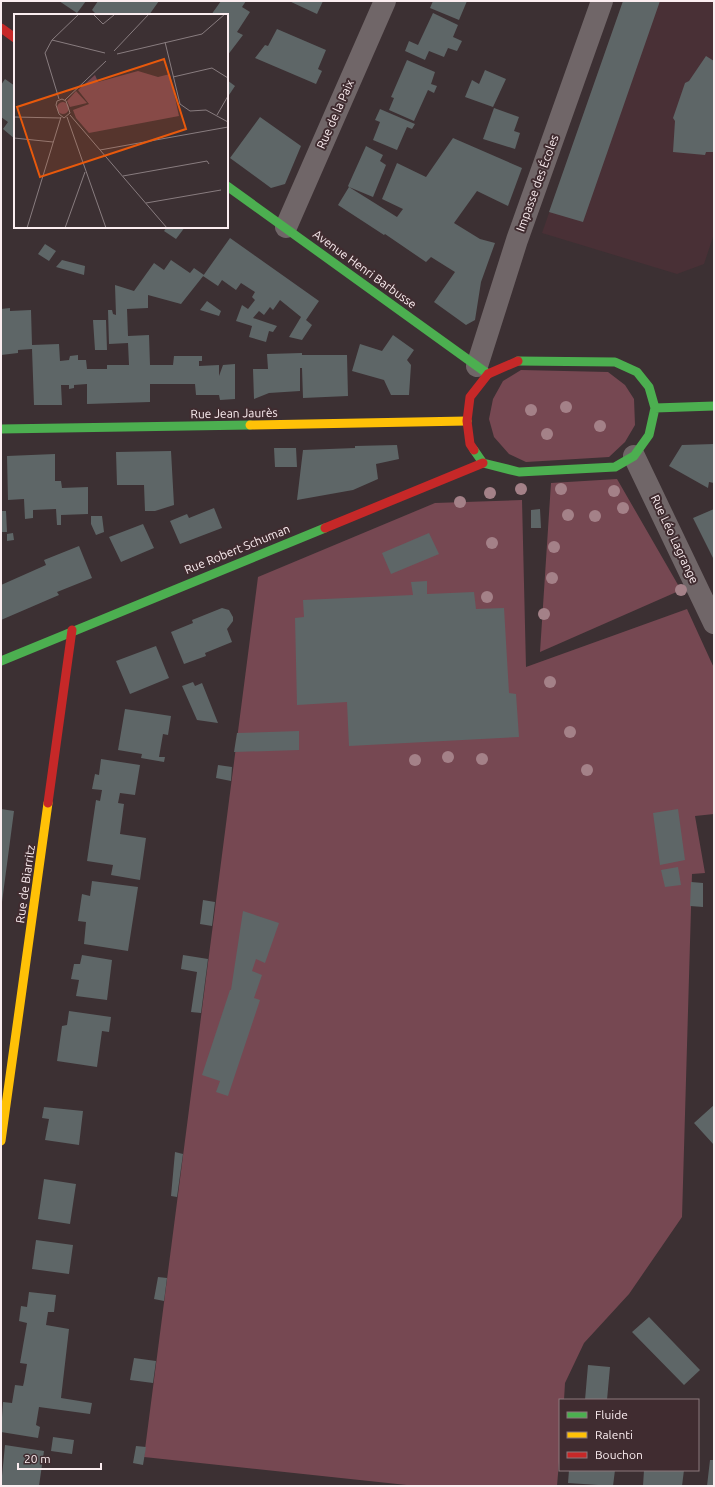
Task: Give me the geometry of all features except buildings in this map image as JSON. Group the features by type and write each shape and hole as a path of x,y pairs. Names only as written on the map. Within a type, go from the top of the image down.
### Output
{"street":[{"name":"Rue de la Paix","path":"286,226 385,1"},
{"name":"Impasse des Écoles","path":"483,370 517,240 602,1"},
{"path":"1,28 14,37"},
{"name":"Avenue Henri Barbusse","path":"228,187 286,226 483,370"},
{"path":"518,361 615,362 637,372 648,387 655,408 649,435 634,456 615,468 519,472 498,468 484,462 470,444 467,421 470,397 483,370 518,361"},
{"path":"655,408 714,406"},
{"name":"Rue Jean Jaurès","path":"1,429 467,421"},
{"name":"Rue Léo Lagrange","path":"634,456 714,623"},
{"name":"Rue Robert Schuman","path":"1,661 72,630 484,462"},
{"name":"Rue de Biarritz","path":"1,1141 72,630"}],"shaded area":[{"path":"623,1 714,1 714,234 704,264 677,274 542,233"},
{"path":"521,370 608,372 625,385 634,399 635,425 625,442 609,457 526,462 509,454 494,437 489,419 493,399 503,381"},
{"path":"617,479 681,590 540,652 551,483"},
{"path":"522,500 526,667 687,609 714,668 714,814 695,816 705,873 692,874 682,1217 629,1294 584,1343 565,1383 564,1399 559,1399 559,1462 557,1486 416,1486 144,1457 258,577 435,503"}],"traffic: fast":[{"path":"228,187 488,374"},
{"path":"474,450 483,463 519,472 615,467 634,456 649,435 655,408 649,387 637,372 615,362 518,361"},
{"path":"655,408 714,406"},
{"path":"1,429 250,425"},
{"path":"1,661 325,528"}],"traffic: slow":[{"path":"250,425 467,421"},
{"path":"1,1141 48,803"}],"traffic: jam":[{"path":"1,28 14,37"},
{"path":"474,450 470,444 467,421 470,397 488,374 518,361"},
{"path":"325,528 483,463"},
{"path":"48,803 72,630"}]}
